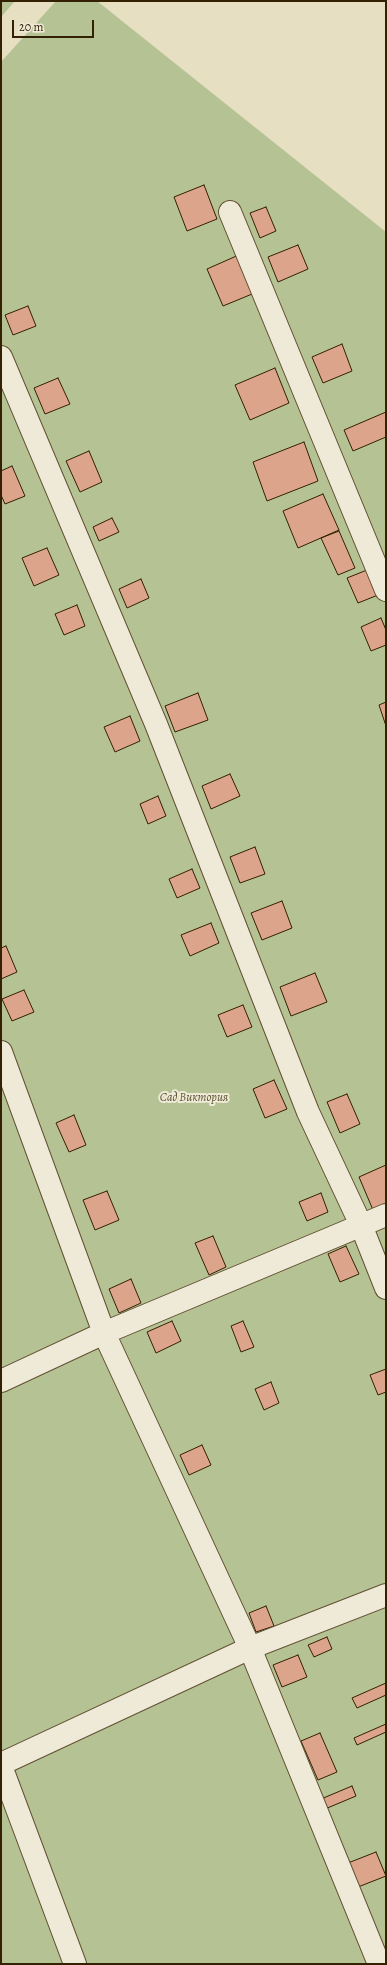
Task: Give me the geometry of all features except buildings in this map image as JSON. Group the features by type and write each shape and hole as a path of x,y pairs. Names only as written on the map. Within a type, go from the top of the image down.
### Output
{"lane":[{"path":"230,212 386,590"},
{"path":"1,357 156,724 308,1112 361,1225 386,1288"},
{"path":"1,1052 104,1333 250,1648 379,1964"},
{"path":"1,1381 104,1333 386,1215"},
{"path":"75,1964 1,1765 250,1648 386,1595"}],"green space":[{"path":"1,1 15,1 1,17"},
{"name":"Сад Виктория","path":"56,1 97,1 386,232 386,1964 1,1964 1,62"}]}
